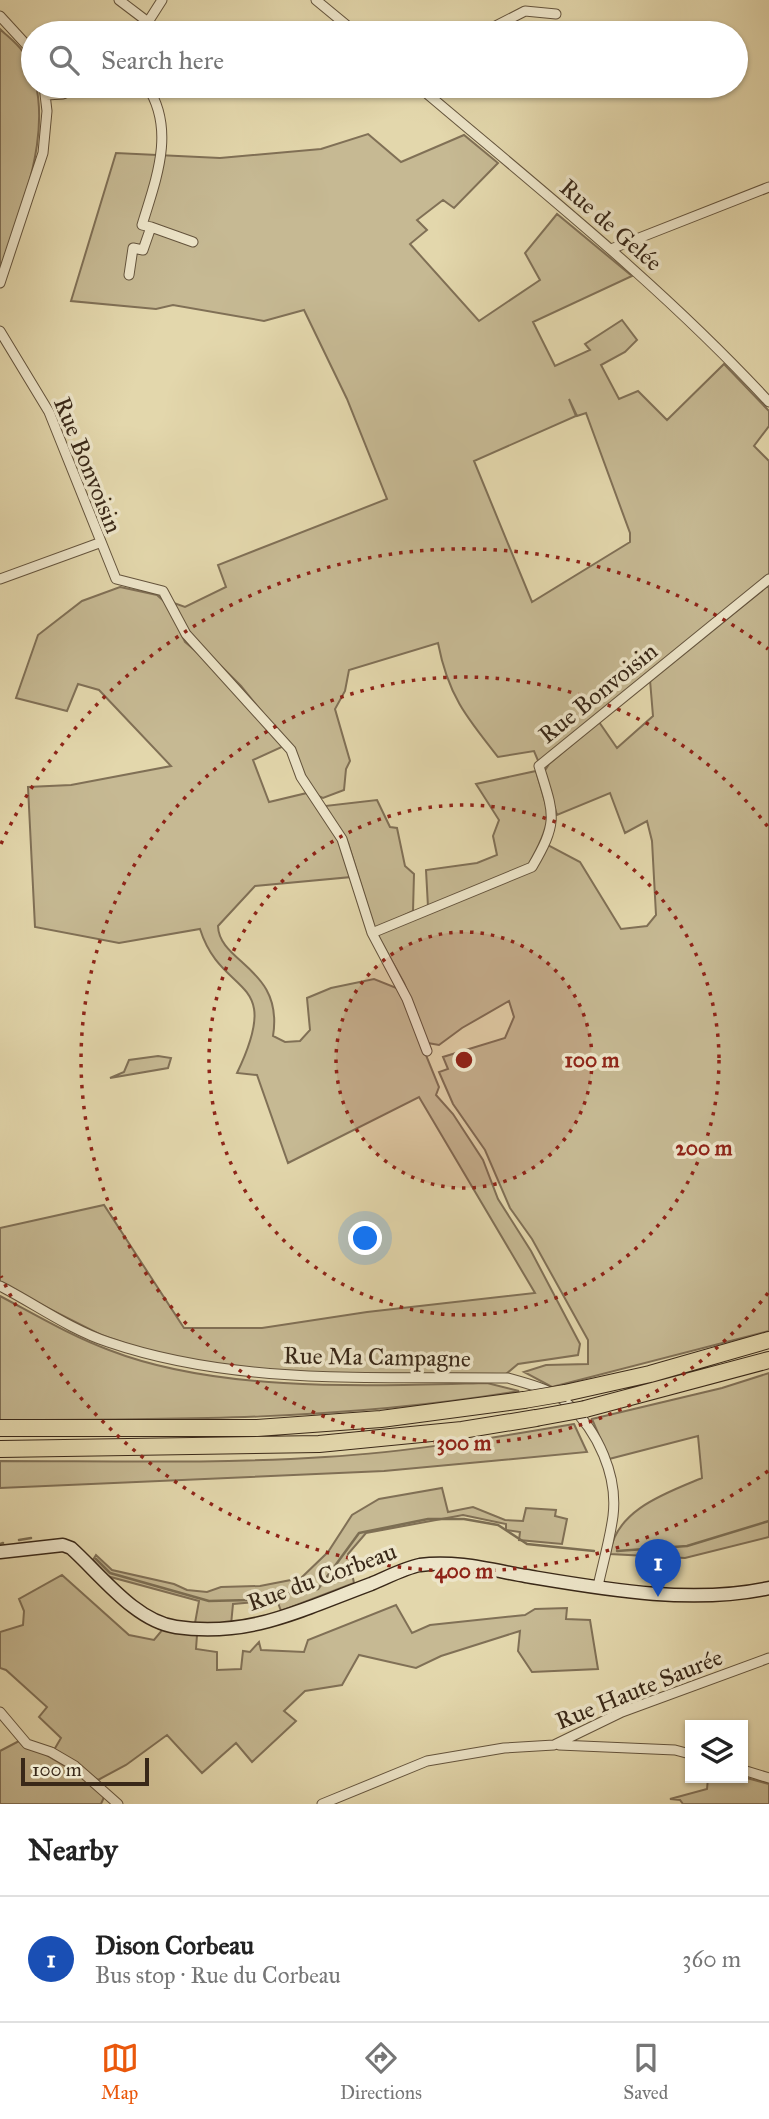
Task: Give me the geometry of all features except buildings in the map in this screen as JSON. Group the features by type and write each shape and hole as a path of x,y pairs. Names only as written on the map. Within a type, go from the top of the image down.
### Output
{"highway":[{"path":"0,1428 307,1425 421,1415 565,1393 650,1374 769,1340"},
{"path":"0,1448 307,1445 462,1430 585,1409 769,1360"}],"street":[{"path":"119,0 147,21"},
{"path":"149,21 162,0"},
{"path":"316,0 341,21"},
{"path":"504,21 525,10 556,14"},
{"path":"0,16 21,39"},
{"path":"0,283 43,153 46,133 45,98"},
{"path":"155,98 162,127 162,159 142,225 193,242"},
{"name":"Rue de Gelée","path":"432,98 611,248 711,339 769,402"},
{"path":"611,248 769,187"},
{"path":"129,275 133,248 143,250 151,227"},
{"name":"Rue Bonvoisin","path":"0,331 49,412 99,543 116,579 163,591 186,634 291,750 301,777 342,839 372,933 532,867 553,823 553,812 539,766 769,579"},
{"path":"0,579 99,543"},
{"path":"372,933 407,999 427,1051"},
{"name":"Rue Ma Campagne","path":"0,1286 105,1341 174,1362 256,1374 508,1378 540,1388 567,1402 588,1426 604,1454 611,1480 613,1515 598,1586"},
{"name":"Rue du Corbeau","path":"0,1552 63,1545 71,1548 153,1619 172,1626 218,1632 274,1621 419,1565 461,1565 598,1586 711,1595 769,1588"},
{"name":"Rue Haute Saurée","path":"321,1804 426,1761 505,1748 554,1745 622,1712 769,1658"},
{"path":"0,1712 27,1744 51,1752 75,1766 118,1804"},
{"path":"554,1745 685,1753"},
{"path":"748,1772 769,1778"}],"shaded area":[{"path":"0,29 21,50 21,98 38,98 39,104 34,162 0,274"},
{"path":"368,134 401,162 464,135 498,163 454,208 443,200 417,220 427,230 410,244 479,321 540,280 525,253 557,214 632,276 533,322 555,366 590,350 585,344 622,320 637,340 625,352 601,365 619,399 638,391 667,420 724,364 769,411 769,426 754,446 769,461 769,575 539,763 534,751 498,757 460,705 447,677 438,643 349,670 345,691 335,709 350,761 346,769 344,790 323,798 316,795 306,780 297,755 241,686 190,635 174,603 185,607 226,587 218,565 387,499 347,399 304,310 264,321 173,305 156,309 71,301 116,153 220,158 321,149","holes":["569,399 577,416 586,413 630,533 630,542 532,602 474,461 576,416"]},
{"path":"769,585 769,1331 552,1387 524,1372 546,1365 588,1364 588,1340 532,1239 510,1208 485,1150 453,1104 439,1072 448,1069 443,1057 505,1038 514,1017 509,1001 462,1028 439,1045 428,1043 404,983 377,934 535,868 548,845 580,862 621,929 647,926 656,915 652,841 647,821 625,833 610,793 557,815 544,772 549,764 599,722 617,748 653,716 650,680"},
{"path":"120,587 157,595 167,604 185,642 213,666 284,746 253,760 269,802 307,793 341,844 351,877 255,886 218,926 221,939 261,981 269,995 274,1013 273,1036 285,1042 300,1041 310,1030 307,998 331,988 374,979 399,989 439,1087 436,1095 453,1114 483,1160 498,1199 531,1251 580,1344 578,1355 518,1364 506,1374 277,1373 168,1358 101,1335 0,1284 0,1228 104,1205 184,1328 262,1328 367,1312 535,1293 419,1097 288,1163 257,1075 237,1073 250,1041 255,1018 252,1002 245,990 210,951 200,929 119,943 35,927 28,787 71,785 171,766 99,690 78,684 67,711 16,698 38,635 82,601"},
{"path":"536,771 551,822 529,866 428,907 426,870 477,863 497,855 493,836 499,820 476,784"},
{"path":"377,800 390,827 397,828 405,866 414,874 413,911 375,930 348,843 325,806"},
{"path":"158,1056 171,1058 168,1068 110,1078 124,1072 129,1060"},
{"path":"0,1296 67,1332 109,1350 152,1364 198,1374 295,1384 487,1383 519,1391 454,1401 325,1413 130,1420 0,1420"},
{"path":"769,1373 769,1537 685,1558 610,1554 621,1526 644,1505 702,1478 698,1436 609,1459 592,1419 722,1388"},
{"path":"574,1424 587,1452 384,1471 0,1488 0,1461 203,1461 325,1457 419,1448"},
{"path":"442,1488 448,1512 473,1507 505,1520 523,1521 526,1508 556,1510 555,1516 567,1519 562,1544 519,1540 520,1532 506,1530 506,1524 463,1515 366,1533 348,1554 354,1583 281,1611 277,1600 233,1604 231,1625 195,1623 199,1601 107,1576 93,1560 96,1555 112,1570 174,1584 187,1590 207,1592 221,1587 260,1586 301,1578 328,1552 352,1515 379,1499"},
{"path":"62,1575 129,1635 154,1640 163,1629 197,1635 196,1649 217,1652 217,1670 241,1669 243,1651 250,1652 259,1642 261,1650 304,1652 308,1640 396,1605 412,1633 430,1625 525,1615 535,1609 567,1608 566,1619 590,1620 598,1669 532,1672 518,1651 520,1631 441,1656 416,1668 359,1655 342,1685 305,1691 284,1711 296,1721 252,1762 236,1743 202,1773 167,1735 126,1765 98,1780 54,1750 61,1738 39,1717 47,1707 6,1670 0,1668 0,1632 23,1625 24,1611 19,1599"},
{"path":"21,1740 80,1775 105,1795 101,1804 0,1804 0,1751"},
{"path":"748,1778 769,1784 769,1804 683,1804 680,1800 670,1799 707,1789 708,1783 748,1783"}],"waterway":[{"path":"96,1559 110,1573 209,1601 250,1600 318,1589 359,1533 428,1519 464,1519 498,1525 527,1544 594,1551"},
{"path":"617,1551 687,1546 769,1521"},
{"path":"19,1540 31,1538"}],"place":[{"name":"Dison Corbeau","path":"658,1597"}]}
